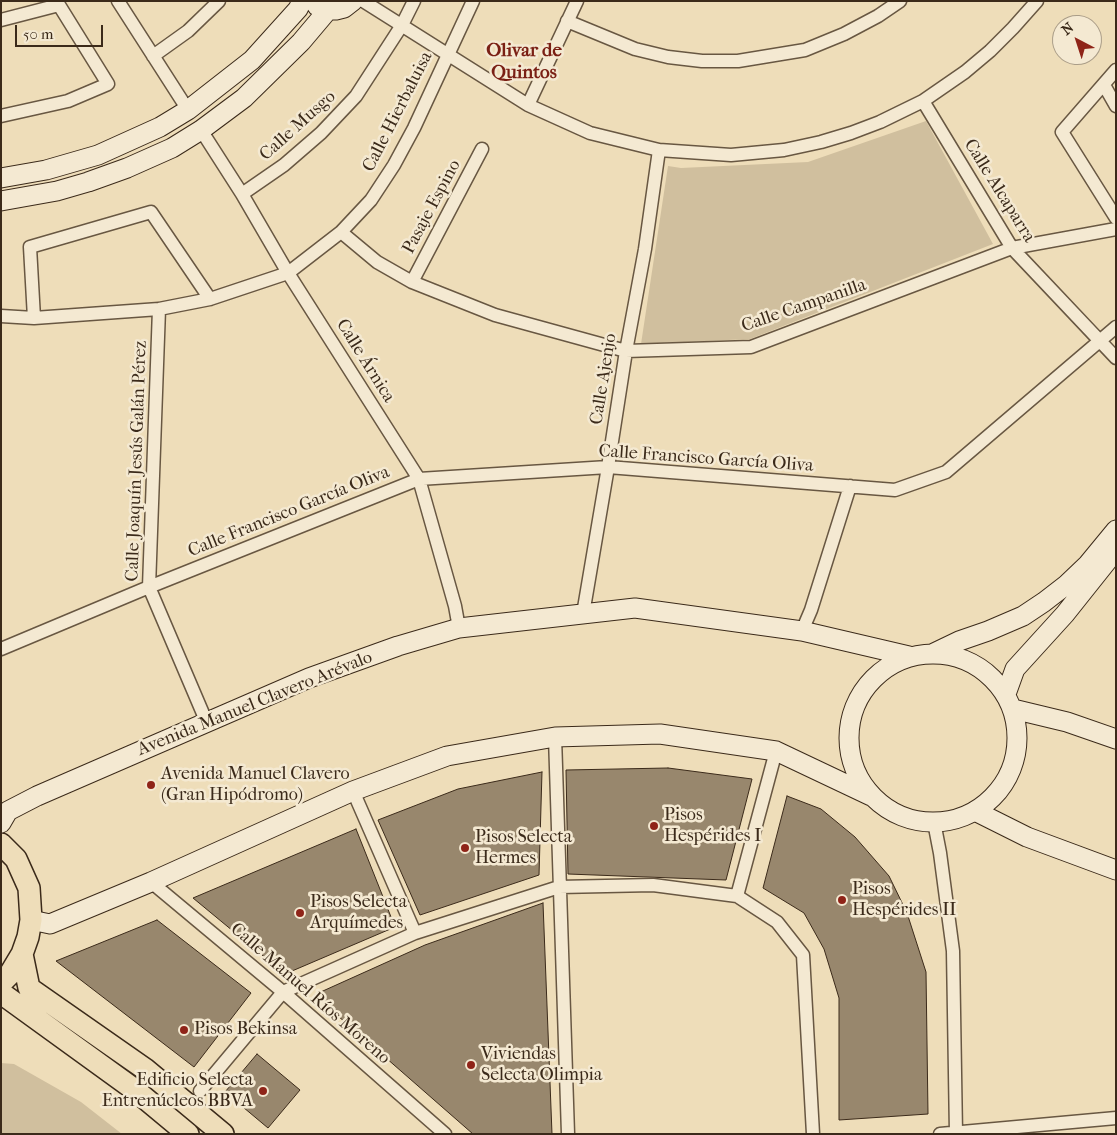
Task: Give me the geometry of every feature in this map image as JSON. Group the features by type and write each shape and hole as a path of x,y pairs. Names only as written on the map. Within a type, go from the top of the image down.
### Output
{"main road":[{"path":"1,178 46,170 98,155 160,127 188,110 252,60 298,9 302,1"},
{"path":"310,1 318,8 328,10 344,8 353,1"},
{"path":"1,201 58,191 88,182 127,168 172,148 201,130 244,98 301,42 328,10"},
{"path":"934,653 1023,616 1044,602 1066,585 1088,564 1116,530"},
{"path":"1009,702 1015,669 1065,614 1116,550"},
{"name":"Avenida Manuel Clavero Arévalo","path":"1,823 8,811 37,796 309,678 398,646 459,628 635,608 802,631 909,656"},
{"path":"31,920 50,924 151,882 353,791 447,756 555,737 660,734 776,751 871,796 889,810 911,820 934,822 955,820 975,811 996,794 1010,772 1017,746 1017,727 1009,702 993,677 975,664 955,656 934,653 909,656 891,664 875,676 863,690 852,711 848,733 850,756 858,777 871,796"},
{"path":"1009,702 1116,739"},
{"path":"975,811 1027,837 1116,870"},
{"path":"1,844 16,859 28,888 31,920 22,954 10,974 1,982"},
{"path":"22,954 29,988 144,1069 223,1134"},
{"path":"1,993 135,1090 188,1134"}],"street":[{"path":"118,1 188,110"},
{"path":"153,56 188,31 220,1"},
{"path":"363,1 528,105 590,133 659,150 731,155 784,150 851,134 923,101 965,72 990,51 1037,1"},
{"name":"Calle Musgo","path":"242,194 284,165 321,133 356,96 402,25 414,1"},
{"name":"Calle Hierbaluisa","path":"1,316 34,318 159,309 210,299 288,273 341,232 371,200 394,165 414,128 473,1"},
{"path":"528,105 577,1"},
{"path":"567,21 635,49 668,57 702,61 738,61 805,50 844,34 878,16 900,1"},
{"path":"1,20 59,5 108,84 68,102 1,116"},
{"path":"1116,70 1062,132 1116,218"},
{"path":"1104,85 1116,106"},
{"name":"Calle Alcaparra","path":"923,101 1012,248 1116,358"},
{"name":"Calle Árnica","path":"201,130 242,194 288,273 419,479 455,606 459,628"},
{"name":"Pasaje Espino","path":"412,282 482,149"},
{"name":"Calle Ajenjo","path":"583,614 626,350 645,249 659,150"},
{"path":"34,318 30,247 151,212 210,299"},
{"name":"Calle Campanilla","path":"341,232 377,262 412,282 495,315 626,350 751,347 1012,248 1116,229"},
{"name":"Calle Joaquín Jesús Galán Pérez","path":"159,309 149,587 207,723"},
{"name":"Calle Francisco García Oliva","path":"1,649 149,587 419,479 608,467 895,490 946,472 1116,326"},
{"path":"802,631 811,610 850,486"},
{"path":"555,737 568,1134"},
{"path":"737,896 776,751"},
{"path":"353,791 414,934"},
{"path":"934,822 940,853 952,951 956,1133"},
{"name":"Calle Manuel Ríos Moreno","path":"151,882 283,992 444,1134"},
{"path":"200,1091 283,992 414,934 559,887 653,885 737,896 777,922 803,955 814,1134"},
{"path":"940,1134 1116,1118"}],"shaded area":[{"path":"926,121 993,244 750,339 641,344 668,166 681,168 808,162"},
{"path":"1,1063 14,1064 81,1102 122,1134 1,1134"}],"building":[{"name":"Pisos Hespérides I","path":"668,768 752,779 726,880 568,874 566,770"},
{"name":"Pisos Selecta Hermes","path":"542,772 539,875 420,915 378,820 458,789"},
{"path":"787,796 821,809 855,837 889,876 907,913 926,972 928,1114 839,1120 839,998 824,949 804,913 763,888"},
{"name":"Pisos Selecta Arquímedes","path":"356,829 395,927 285,974 193,898"},
{"name":"Viviendas Selecta Olimpia","path":"543,903 552,1134 473,1134 314,995 425,945"},
{"name":"Pisos Bekinsa","path":"157,920 251,993 194,1067 56,961"},
{"name":"Edificio Selecta Entrenúcleos BBVA","path":"257,1054 300,1090 268,1128 225,1092"}],"place":[{"name":"Avenida Manuel Clavero (Gran Hipódromo)","path":"151,785"},
{"name":"Pisos Hespérides I","path":"654,826"},
{"name":"Pisos Selecta Hermes","path":"465,848"},
{"name":"Pisos Hespérides II","path":"842,900"},
{"name":"Pisos Selecta Arquímedes","path":"300,913"},
{"name":"Pisos Bekinsa","path":"184,1030"},
{"name":"Viviendas Selecta Olimpia","path":"471,1065"},
{"name":"Edificio Selecta Entrenúcleos BBVA","path":"263,1091"}],"district":[{"name":"Olivar de Quintos","path":"524,62"}]}
